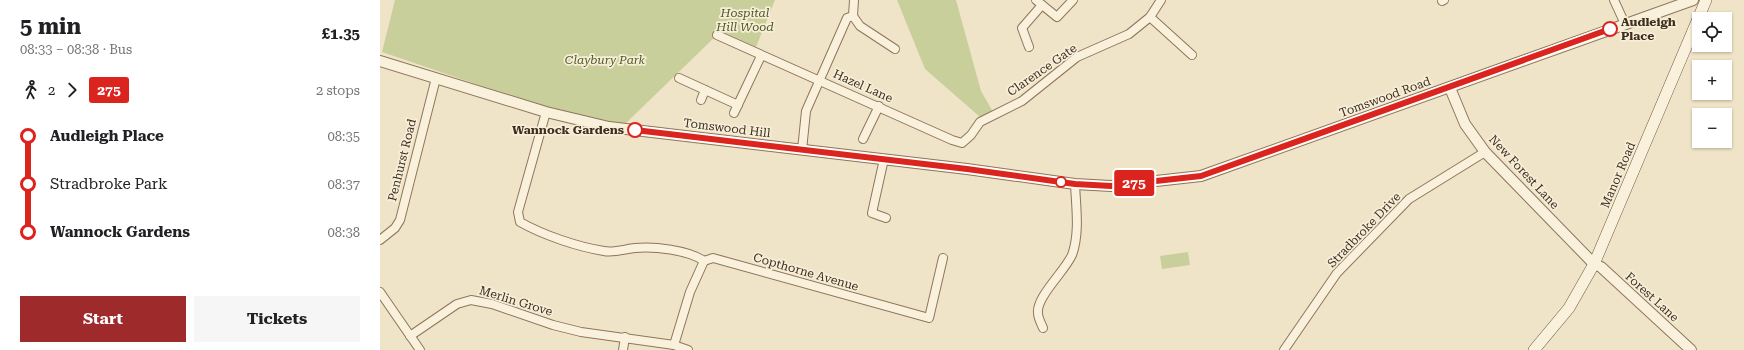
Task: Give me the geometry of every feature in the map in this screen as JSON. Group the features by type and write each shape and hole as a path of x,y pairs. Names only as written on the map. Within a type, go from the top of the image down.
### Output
{"main road":[{"name":"Manor Road","path":"1534,350 1569,308 1594,264 1706,0"}],"street":[{"path":"802,150 806,111 850,17 854,0"},
{"path":"1029,47 1022,28 1039,2 1057,17 1073,0"},
{"name":"Clarence Gate","path":"991,116 1022,101 1077,57 1129,34 1150,17 1161,0"},
{"path":"1614,0 1625,24"},
{"name":"Tomswood Road","path":"1077,184 1111,186 1201,176 1693,0"},
{"path":"850,17 865,30 895,49"},
{"path":"1150,17 1192,55"},
{"name":"Hazel Lane","path":"717,35 879,106 952,140 962,143 972,135 980,122 991,116"},
{"path":"734,113 762,56"},
{"name":"Tomswood Hill","path":"380,61 546,112 609,127 884,159 1077,184"},
{"name":"Penhurst Road","path":"380,240 395,228 400,220 436,78"},
{"path":"679,78 738,105"},
{"name":"New Forest Lane","path":"1450,88 1465,124 1485,152 1594,264"},
{"path":"701,100 705,90"},
{"path":"863,140 879,106"},
{"path":"546,112 518,212 520,222 533,230 606,252 655,247 679,252 704,261 690,292 674,345"},
{"name":"Stradbroke Drive","path":"1284,350 1337,273 1409,199 1485,152"},
{"path":"884,159 872,213 886,218"},
{"path":"1043,328 1038,312 1039,304 1043,296 1061,274 1072,254 1077,220 1077,184"},
{"name":"Copthorne Avenue","path":"704,261 713,258 929,318 943,258"},
{"name":"Forest Lane","path":"1594,264 1601,267 1691,350"},
{"path":"380,292 420,350"},
{"name":"Merlin Grove","path":"410,336 457,304 471,300 492,304 553,325 581,332 674,345 688,350"},
{"path":"623,350 625,337"}],"green space":[{"name":"Claybury Park","path":"395,0 775,0 756,47 720,31 625,124 558,112 382,52"},
{"path":"897,0 956,0 981,91 993,112 980,117 925,69"},
{"path":"1188,252 1190,265 1162,269 1160,256"}],"bus line":[{"name":"275","path":"635,130 871,157 1075,184 1111,186 1201,176 1450,88 1610,29"}],"place":[{"name":"Audleigh Place","path":"1610,29"},
{"name":"Wannock Gardens","path":"635,130"}],"park label":[{"name":"Hospital Hill Wood","path":"745,20"}]}
